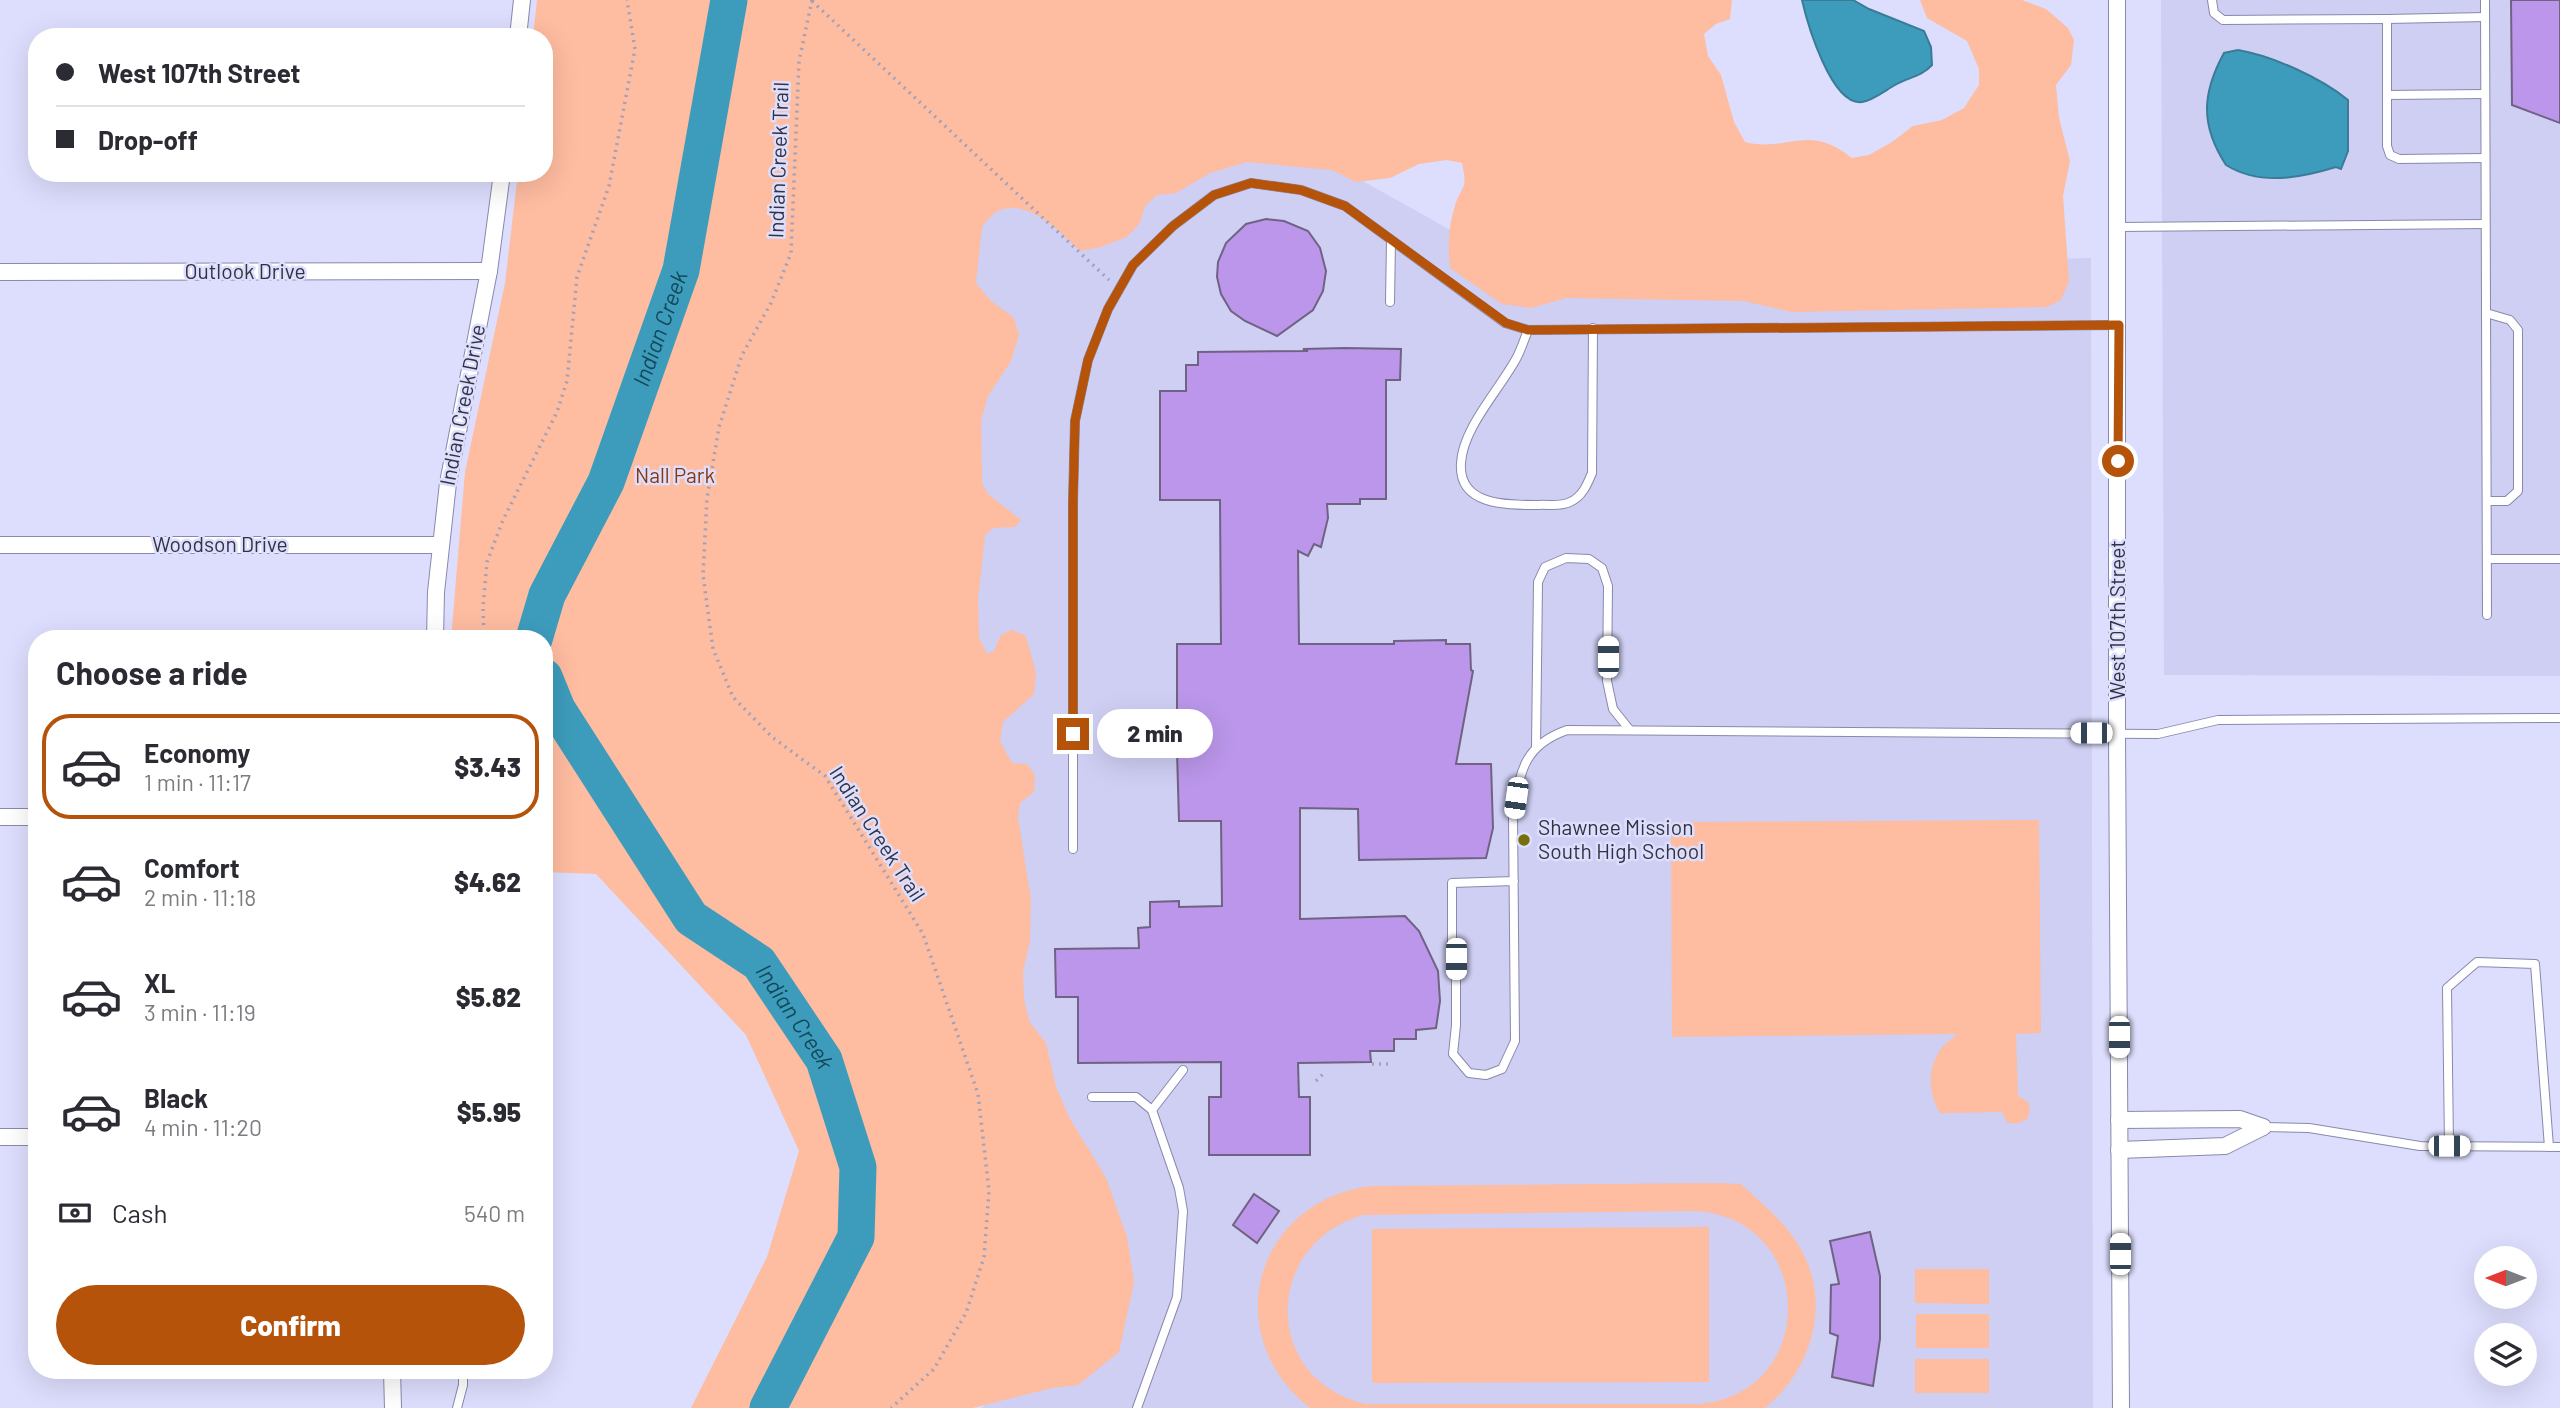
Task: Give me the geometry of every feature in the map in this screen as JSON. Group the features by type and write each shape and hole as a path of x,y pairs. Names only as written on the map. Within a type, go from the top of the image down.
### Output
{"street":[{"path":"519,28 522,0"},
{"name":"West 107th Street","path":"2117,0 2121,1408"},
{"name":"Indian Creek Drive","path":"435,630 440,545 448,483 489,271 501,182"},
{"name":"Outlook Drive","path":"0,272 489,271"},
{"name":"Woodson Drive","path":"0,545 440,545"},
{"path":"0,817 28,817"},
{"path":"2119,1120 2240,1119 2263,1127"},
{"path":"2119,1150 2225,1146 2263,1127"},
{"path":"0,1137 28,1137"},
{"path":"391,1379 393,1408"}],"lane":[{"path":"2212,0 2214,13 2223,20 2485,16"},
{"path":"2485,0 2487,615"},
{"path":"2387,19 2387,146 2390,155 2399,159 2485,158"},
{"path":"2387,95 2485,94"},
{"path":"1073,849 1075,421 1088,360 1108,309 1133,265 1173,226 1214,195 1251,183 1301,190 1345,206 1506,323 1528,330 2119,325"},
{"path":"2118,226 2485,224"},
{"path":"1390,302 1391,240"},
{"path":"2486,313 2510,320 2518,330 2518,491 2507,501 2487,502"},
{"path":"1528,330 1517,358 1463,446 1460,466 1463,481 1477,498 1492,503 1565,504 1580,495 1588,484 1592,473 1593,328"},
{"path":"1536,747 1538,582 1545,567 1566,558 1589,559 1602,568 1608,586 1607,681 1613,709 1629,729"},
{"path":"2487,559 2560,559"},
{"path":"1514,881 1452,883 1452,951 1456,959 1454,1054 1469,1073 1486,1075 1502,1069 1516,1041 1514,881 1513,816 1519,781 1530,754 1548,737 1567,730 2158,734 2218,720 2560,718"},
{"path":"2449,1146 2447,988 2477,962 2535,964 2549,1147"},
{"path":"1152,1110 1182,1070"},
{"path":"1092,1097 1136,1097 1152,1110 1180,1188 1183,1211 1177,1297 1136,1408"},
{"path":"2263,1127 2309,1128 2420,1146 2560,1147"},
{"path":"457,1408 463,1379"}],"path":[{"path":"484,630 487,562 503,520 557,412 567,381 577,277 609,186 635,49 627,0"},
{"path":"812,1 1119,290"},
{"name":"Indian Creek Trail","path":"812,1 799,61 791,253 771,303 741,355 719,428 707,498 703,575 713,649 733,697 772,737 825,776 923,934 978,1094 989,1191 984,1256 966,1314 934,1369 891,1408"},
{"path":"1372,1064 1390,1064"},
{"path":"1316,1081 1325,1072"}],"shaded area":[{"path":"1802,0 1853,0 1924,31 1931,47 1932,65 1924,72 1900,82 1870,100 1851,100 1840,91 1822,61"},
{"path":"2161,0 2560,0 2560,676 2164,675"},
{"path":"2238,50 2296,69 2348,100 2348,151 2341,169 2336,167 2294,177 2266,178 2239,172 2226,165 2208,123 2208,95 2224,53"},
{"name":"Shawnee Mission South High School","path":"1193,154 1334,165 1524,271 2091,258 2093,1408 982,1408 1037,1320 917,228"}],"green space":[{"name":"Nall Park","path":"537,0 1732,0 1730,19 1716,24 1704,34 1708,56 1721,75 1734,122 1745,142 1774,144 1810,140 1836,147 1852,158 1869,155 1913,126 1942,120 1964,108 1979,85 1979,69 1967,41 1927,18 1920,0 2022,0 2046,9 2068,28 2074,40 2071,65 2056,85 2059,118 2070,161 2063,196 2069,281 2061,300 2046,307 1792,312 1744,301 1566,298 1531,308 1502,304 1450,268 1451,222 1464,179 1462,163 1447,160 1419,164 1390,178 1356,182 1332,170 1247,162 1210,173 1176,193 1157,195 1145,206 1140,223 1127,237 1101,247 1080,251 1043,219 1032,213 1010,208 994,214 982,227 976,283 991,301 1014,318 1019,335 1011,361 988,396 981,421 982,483 988,494 1021,520 1015,527 993,528 985,535 978,600 979,638 987,654 994,651 1001,635 1012,630 1026,636 1036,673 1034,694 1003,722 1000,741 1012,763 1027,764 1035,775 1034,792 1020,803 1018,817 1031,900 1030,941 1023,972 1024,999 1029,1021 1046,1043 1056,1087 1070,1119 1106,1178 1127,1237 1134,1282 1119,1352 1078,1385 1052,1388 973,1408 691,1408 767,1257 799,1151 746,1035 596,874 553,872 553,630 452,630 465,472 505,283 517,182 553,182 553,28 534,28"},
{"path":"2039,820 2041,1033 2016,1034 2018,1096 2028,1102 2030,1110 2027,1119 2007,1122 2002,1112 1940,1113 1931,1089 1931,1072 1936,1056 1957,1034 1672,1037 1671,822"},
{"path":"1741,1184 1785,1227 1808,1264 1816,1309 1806,1353 1782,1392 1765,1408 1310,1408 1281,1378 1264,1345 1258,1310 1262,1276 1276,1244 1299,1217 1330,1197 1370,1186","holes":["1693,1211 1734,1220 1763,1242 1781,1272 1788,1306 1783,1340 1766,1371 1738,1394 1697,1404 1366,1404 1332,1390 1307,1369 1293,1342 1288,1312 1292,1281 1306,1254 1330,1231 1363,1215"]},
{"path":"1709,1227 1709,1382 1372,1383 1372,1229"},
{"path":"1915,1269 1989,1269 1989,1304 1915,1303"},
{"path":"1916,1314 1989,1314 1989,1348 1916,1348"},
{"path":"1915,1359 1989,1359 1989,1393 1915,1393"}],"building":[{"path":"2511,0 2560,0 2560,123 2512,105"},
{"path":"1266,219 1284,221 1308,231 1320,248 1326,271 1323,291 1313,310 1277,336 1245,321 1231,311 1221,294 1217,277 1218,262 1226,243 1246,224"},
{"name":"Shawnee Mission South High School","path":"1401,349 1400,380 1386,380 1386,499 1360,499 1360,504 1327,504 1328,518 1321,547 1314,544 1308,556 1298,551 1299,644 1394,644 1394,641 1446,640 1446,644 1470,644 1473,671 1456,764 1491,764 1493,828 1486,858 1359,860 1358,809 1300,808 1300,919 1405,916 1419,931 1438,971 1440,1001 1436,1028 1416,1030 1416,1039 1394,1039 1394,1051 1370,1051 1371,1062 1298,1063 1299,1097 1310,1097 1310,1155 1209,1155 1209,1097 1221,1097 1221,1062 1078,1063 1078,997 1056,997 1055,949 1139,948 1138,928 1150,927 1150,902 1179,901 1179,907 1222,906 1221,821 1179,821 1177,752 1177,644 1221,644 1220,500 1160,500 1160,391 1186,391 1186,365 1198,365 1198,352"},
{"path":"1254,1194 1279,1211 1257,1243 1233,1225"},
{"path":"1870,1232 1880,1276 1880,1339 1873,1386 1832,1377 1838,1336 1830,1333 1831,1285 1839,1284 1830,1241"}],"waterway":[{"name":"Indian Creek","path":"537,630 547,595 606,482 681,270 729,0"},
{"name":"Indian Creek","path":"553,699 691,918 759,963 824,1060 858,1167 856,1237 768,1408"}],"place":[{"name":"Shawnee Mission South High School","path":"1524,840"}],"route":[{"path":"1073,734 1075,421 1088,360 1108,309 1133,265 1173,226 1214,195 1251,183 1301,190 1345,206 1506,323 1528,330 2119,325 2118,461"}]}
